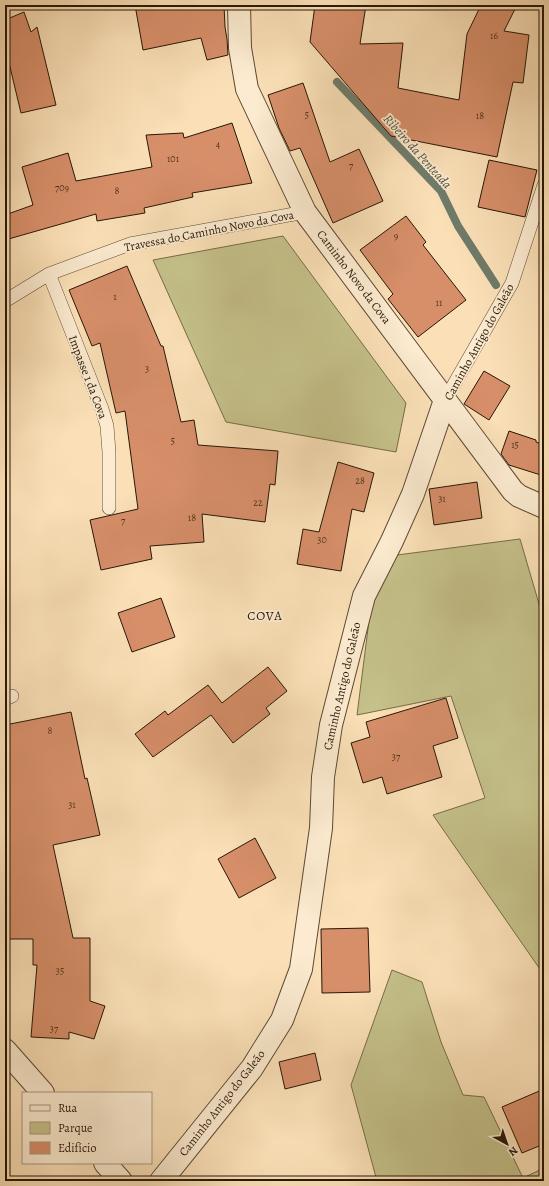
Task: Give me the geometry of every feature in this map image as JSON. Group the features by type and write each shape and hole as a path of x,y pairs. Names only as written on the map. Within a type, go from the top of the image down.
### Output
{"street":[{"name":"Caminho Novo da Cova","path":"239,5 240,48 247,89 305,212 513,491 519,496 544,507"},
{"name":"Caminho Antigo do Galeão","path":"161,1181 252,1068 282,1020 301,969 321,828 323,777 331,725 364,596 392,541 413,494 446,400"},
{"path":"5,1050 42,1092"},
{"path":"106,1164 121,1181"}],"lane":[{"name":"Caminho Antigo do Galeão","path":"446,400 512,283 544,185"},
{"name":"Travessa do Caminho Novo da Cova","path":"5,301 49,274 130,244 305,212"},
{"name":"Impasse 1 da Cova","path":"49,274 102,409 107,426 109,452 109,508"}],"green space":[{"path":"283,236 406,403 396,452 226,422 153,260"},
{"path":"520,539 544,621 544,975 433,815 485,798 451,696 357,715 371,605 397,555"},
{"path":"392,970 422,982 441,1042 463,1095 484,1097 523,1178 544,1168 544,1181 377,1181 351,1085"}],"building":[{"path":"135,5 224,5 228,55 207,60 201,38 143,50"},
{"path":"315,5 366,5 360,44 403,43 398,88 459,100 467,34 481,5 517,5 504,31 529,35 523,83 513,82 497,157 391,136 310,42"},
{"path":"24,12 31,32 37,27 56,105 21,113 10,67 5,54 5,20"},
{"path":"303,83 330,162 359,149 383,201 333,223 300,148 290,151 279,128 268,95"},
{"path":"232,123 252,183 192,193 193,197 144,208 145,213 97,221 96,214 5,240 5,215 33,205 22,167 68,153 76,181 152,167 146,135 183,133 184,138"},
{"path":"489,160 537,170 525,217 478,207"},
{"path":"406,216 426,242 423,245 466,300 418,337 388,299 393,294 360,250"},
{"path":"127,266 161,346 163,346 181,422 194,420 198,445 278,451 275,485 270,484 265,522 202,514 204,542 150,546 152,559 101,570 90,520 138,509 125,411 116,413 100,343 92,346 69,290"},
{"path":"484,371 510,386 489,420 464,404"},
{"path":"509,431 536,440 536,442 544,445 544,476 509,465 501,454"},
{"path":"338,462 374,473 364,512 352,509 341,571 297,564 303,529 319,532"},
{"path":"477,482 482,518 434,525 429,489"},
{"path":"161,598 175,637 132,652 118,613"},
{"path":"268,667 287,691 266,708 270,714 233,743 211,715 153,757 135,734 165,711 168,715 208,685 222,703"},
{"path":"446,698 458,738 433,746 442,777 387,794 382,777 363,783 351,743 370,737 366,722"},
{"path":"71,712 85,779 87,778 100,835 53,845 73,938 90,938 90,1001 105,1006 94,1039 69,1032 69,1039 31,1037 37,965 33,965 33,939 5,939 5,725"},
{"path":"255,838 276,878 239,898 218,859"},
{"path":"368,928 370,992 322,993 321,929"},
{"path":"315,1053 321,1080 285,1089 279,1062"},
{"path":"544,1089 544,1144 522,1153 502,1107"}],"waterway":[{"name":"Ribeiro da Penteada","path":"337,82 441,191 458,226 496,285"}],"district":[{"name":"COVA","path":"265,615"}]}
